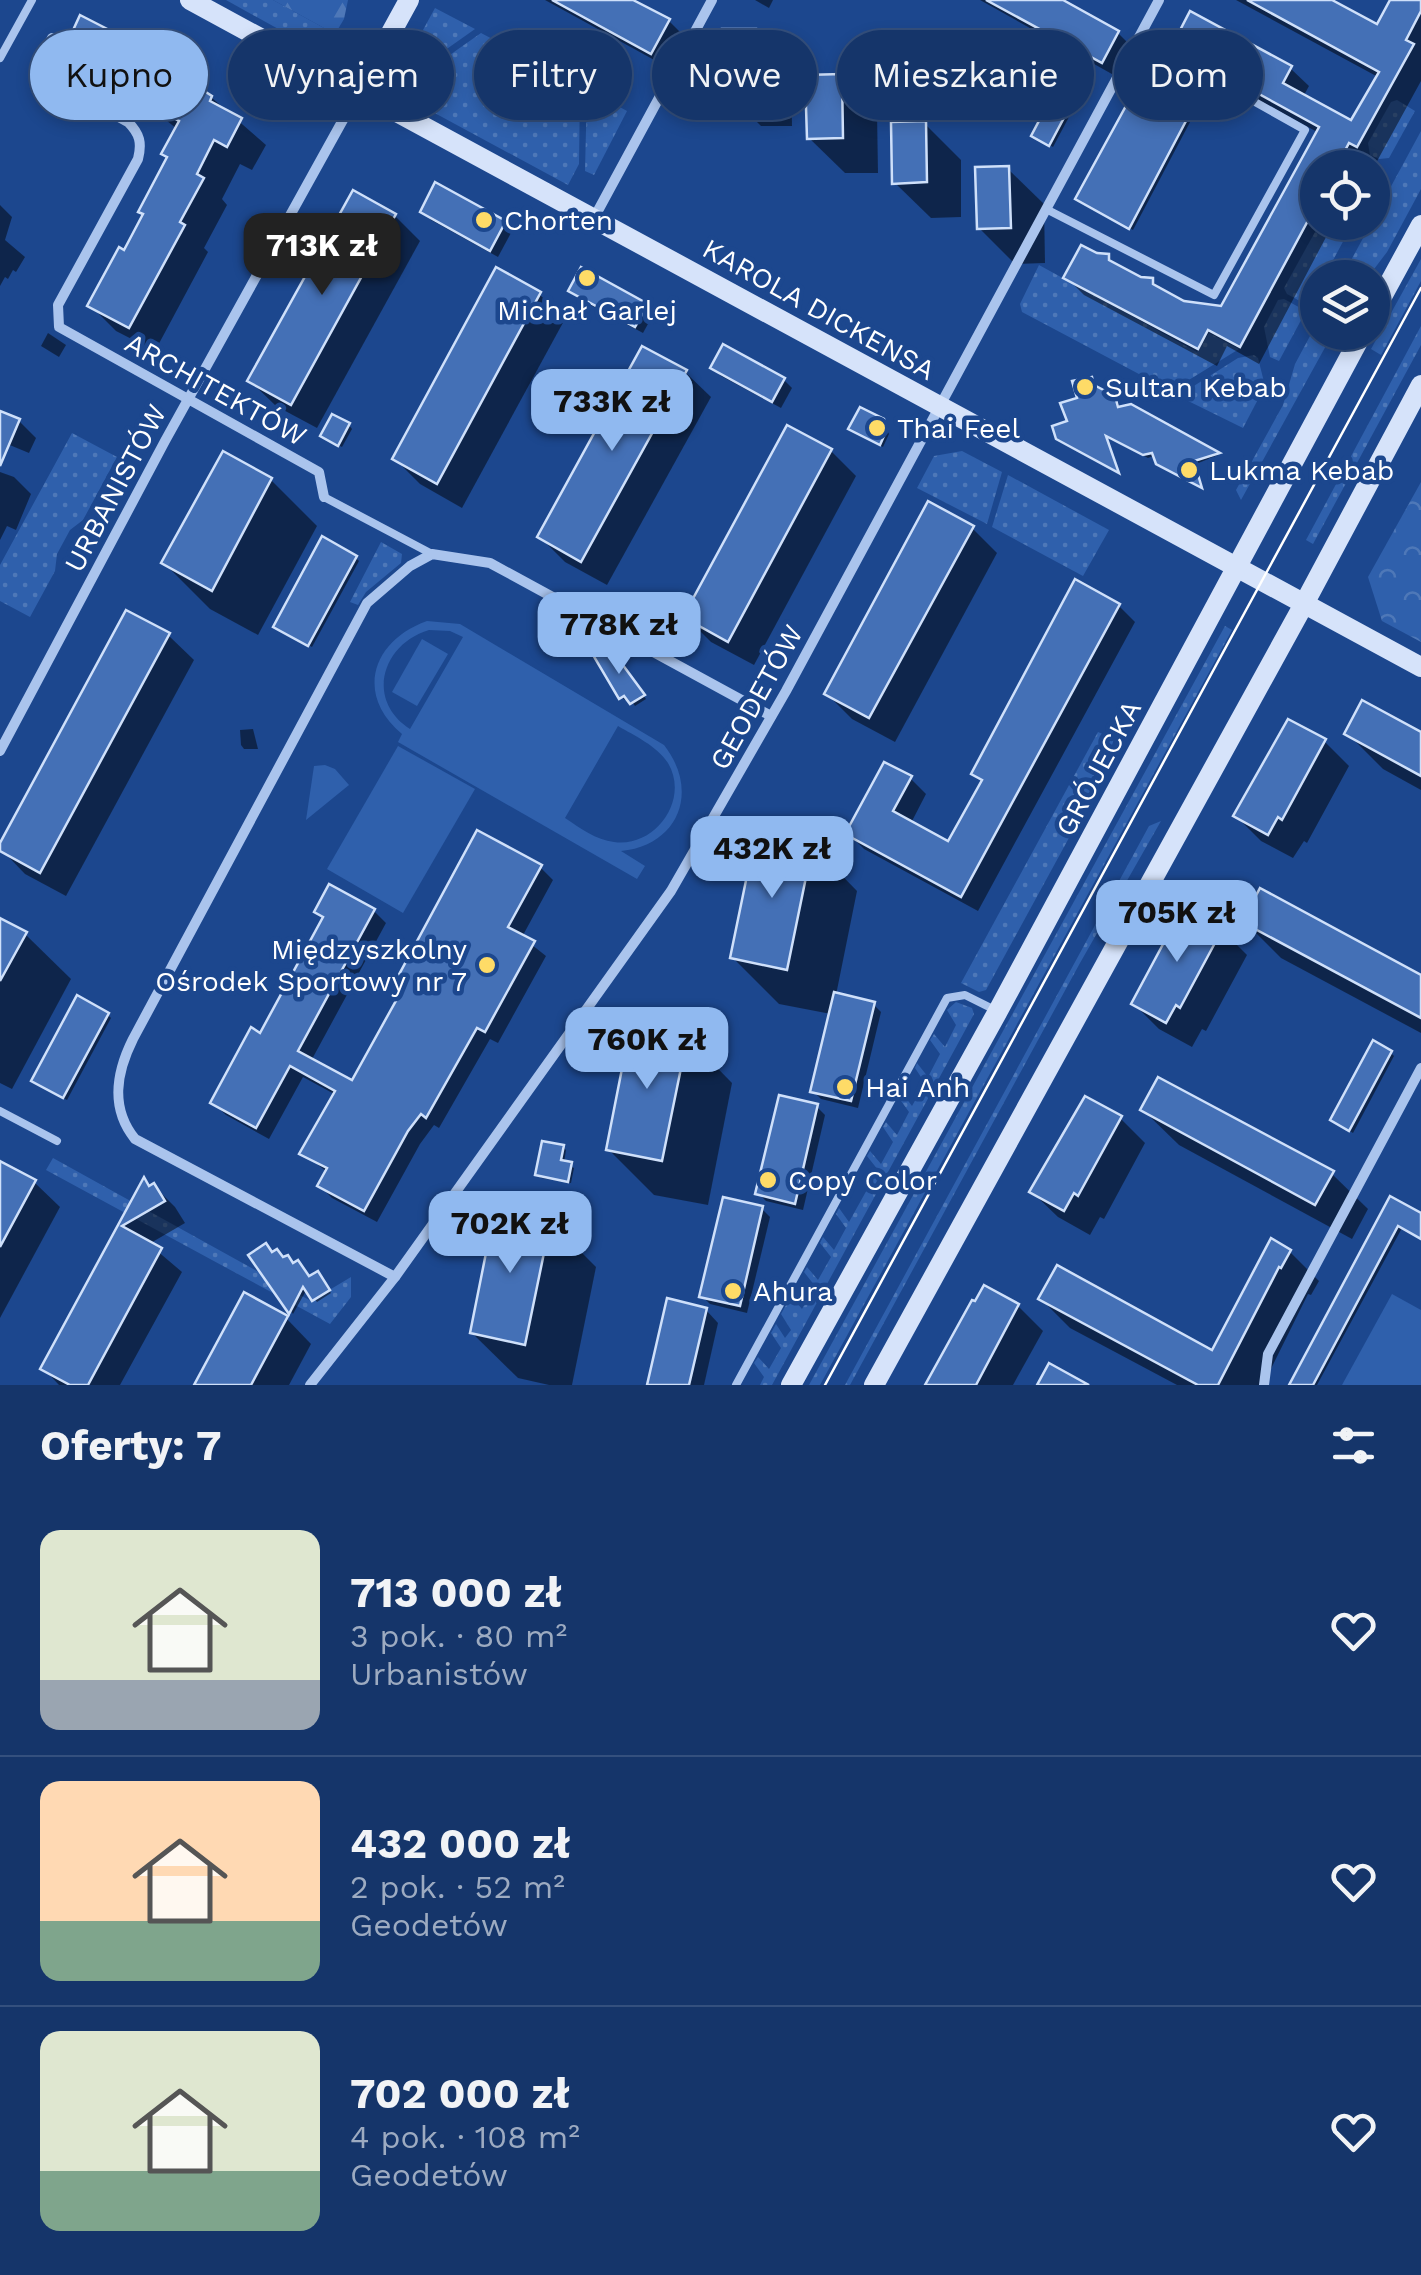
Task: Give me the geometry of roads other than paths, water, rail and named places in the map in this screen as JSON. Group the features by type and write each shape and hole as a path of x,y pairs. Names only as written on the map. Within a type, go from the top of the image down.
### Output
{"main road":[{"name":"KAROLA DICKENSA","path":"190,0 246,30"},
{"path":"393,30 410,0"},
{"name":"KAROLA DICKENSA","path":"413,120 1421,667"},
{"path":"1390,282 1421,225"},
{"name":"GRÓJECKA","path":"791,1385 998,1011 1353,350"},
{"path":"874,1385 1421,385"}],"street":[{"path":"594,218 712,0"},
{"name":"GEODETÓW","path":"1143,30 1160,0"},
{"name":"GEODETÓW","path":"310,1385 395,1277 671,891 771,716 1114,83"},
{"name":"ARCHITEKTÓW","path":"124,120 138,132 138,160 58,305 59,327 319,472 324,497"},
{"name":"URBANISTÓW","path":"0,751 343,120"},
{"path":"395,1277 135,1139 124,1126 117,1088 123,1058 133,1038 367,603 432,554"},
{"name":"ARCHITEKTÓW","path":"432,554 490,563 771,716"},
{"path":"1264,1385 1268,1354 1421,1068"}],"lane":[{"path":"0,58 32,0"},
{"path":"1046,209 1214,295 1304,130 1263,107"},
{"name":"ARCHITEKTÓW","path":"324,497 432,554"},
{"path":"736,1385 947,998 965,994 998,1011"},
{"path":"0,1110 57,1140"}],"tram line":[{"path":"825,1385 1421,288"}],"place":[{"name":"Chorten","path":"484,220"},
{"name":"Michał Garlej","path":"587,278"},
{"name":"Sultan Kebab","path":"1085,387"},
{"name":"Thai Feel","path":"877,428"},
{"name":"Lukma Kebab","path":"1189,470"},
{"name":"Międzyszkolny Ośrodek Sportowy nr 7","path":"487,965"},
{"name":"Hai Anh","path":"845,1087"},
{"name":"Copy Color","path":"768,1180"},
{"name":"Ahura","path":"733,1291"}]}
